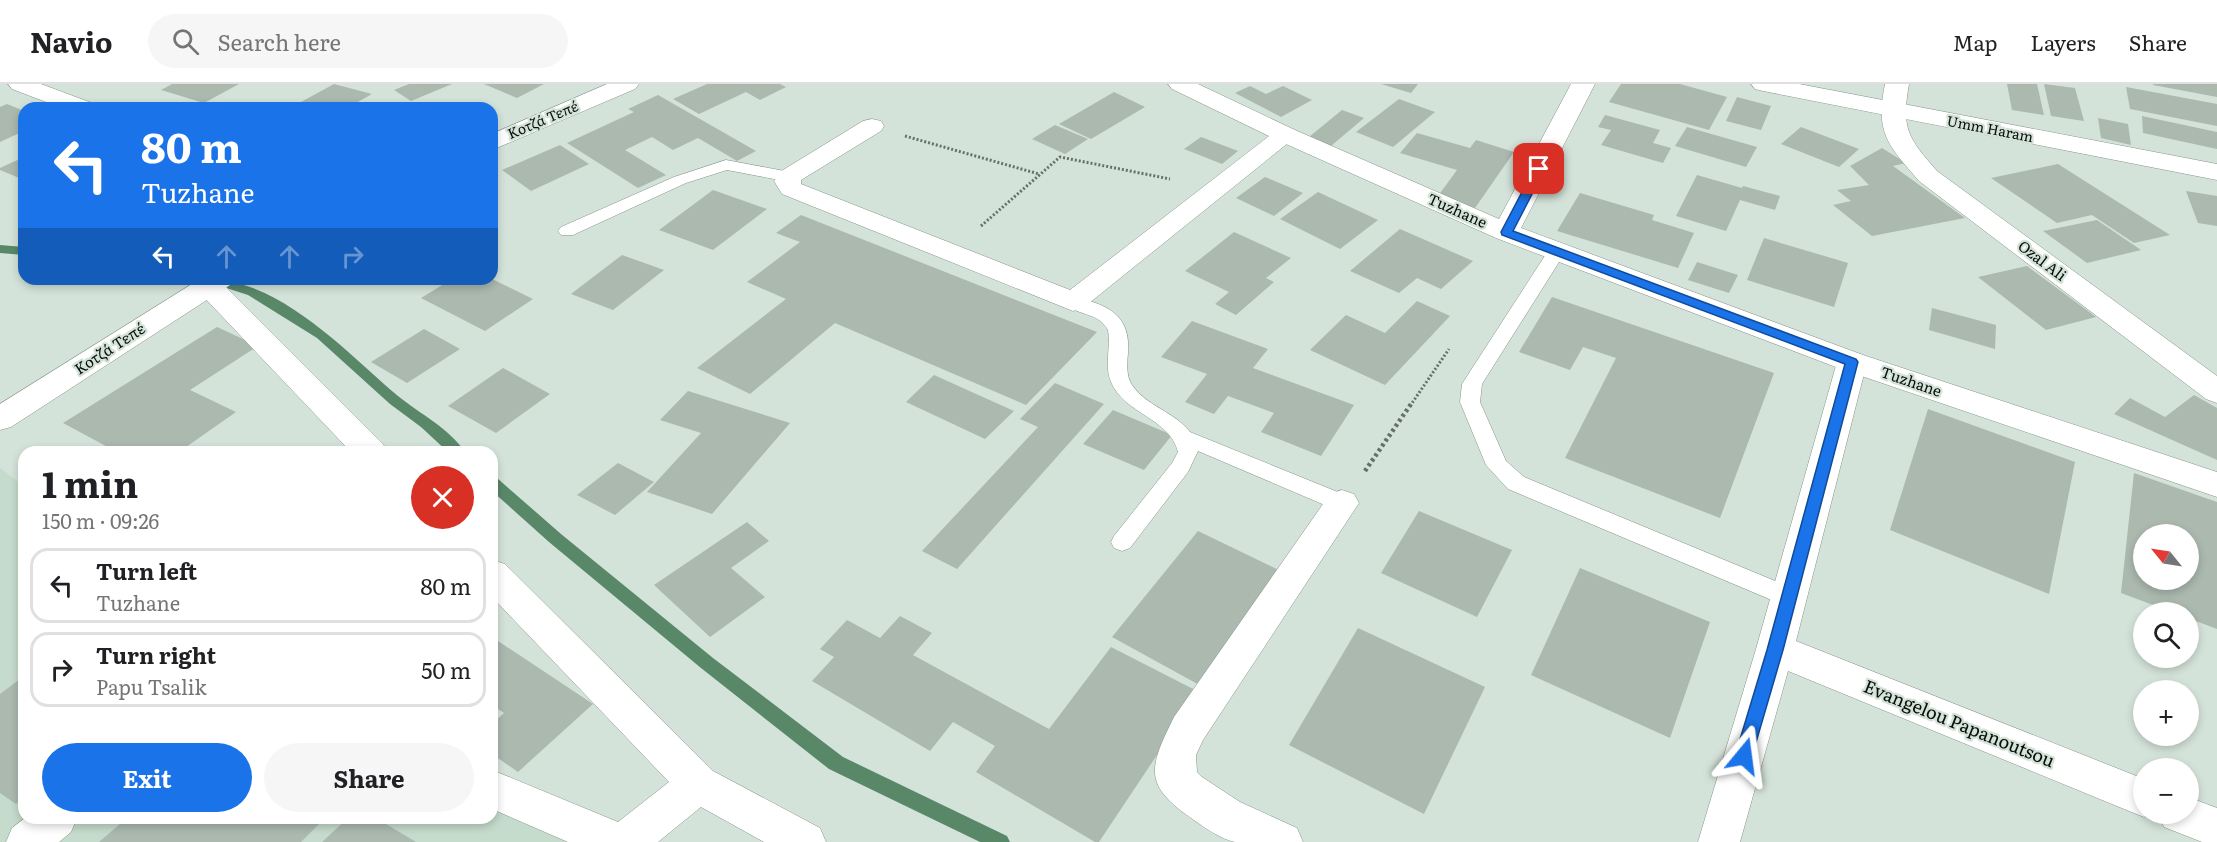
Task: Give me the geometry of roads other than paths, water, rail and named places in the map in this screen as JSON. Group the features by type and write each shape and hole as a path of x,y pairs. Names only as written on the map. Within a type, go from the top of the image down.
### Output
{"street":[{"path":"20,84 68,102"},
{"name":"Κοτζά Τεπέ","path":"498,139 627,84"},
{"name":"Tuzhane","path":"1180,84 1286,135 1506,232 1852,362 2217,485"},
{"path":"1506,232 1583,84"},
{"name":"Umm Haram","path":"1763,84 1895,97 2217,172"},
{"name":"Ozal Ali","path":"1895,97 1900,144 1928,176 2217,392"},
{"path":"872,126 790,177 787,181 791,189 801,195 1073,302 1286,135"},
{"name":"Κοτζά Τεπέ","path":"0,419 211,285"},
{"path":"216,285 365,446"},
{"path":"1719,842 1775,650 1852,362"},
{"path":"1282,842 1219,815 1191,795 1176,779 1176,755 1188,729 1342,503"},
{"path":"498,580 698,784 805,842"},
{"name":"Evangelou Papanoutsou","path":"1775,650 2133,794"},
{"path":"626,842 698,784"},
{"path":"498,792 616,842"},
{"path":"2199,821 2217,828"},
{"path":"27,842 49,824"}],"lane":[{"path":"567,231 680,180 726,165 790,177"},
{"path":"1557,251 1472,384 1470,402 1497,465 1516,483 1789,597"},
{"path":"1073,302 1103,313 1115,324 1120,334 1117,375 1125,390 1184,437 1342,503"},
{"path":"1122,542 1181,467 1188,452 1184,437"}],"waterway":[{"path":"0,249 18,250"},
{"path":"231,285 253,292 322,335 395,401 426,423 451,446"},
{"path":"498,487 555,538 707,663 836,763 1000,842"}]}
